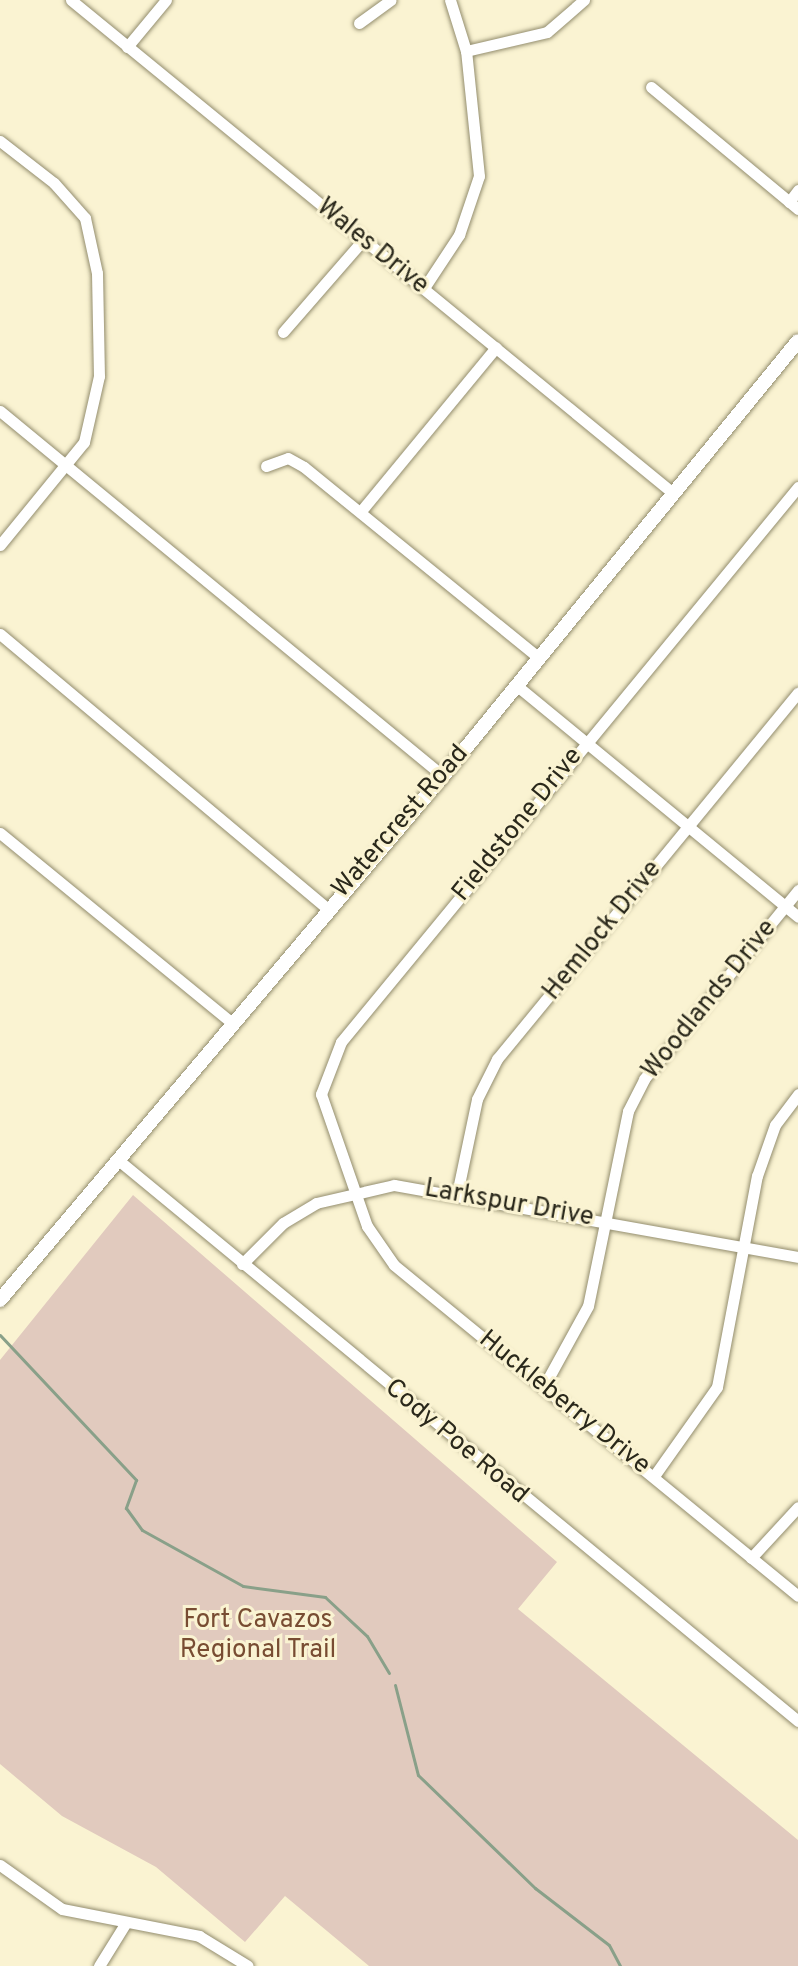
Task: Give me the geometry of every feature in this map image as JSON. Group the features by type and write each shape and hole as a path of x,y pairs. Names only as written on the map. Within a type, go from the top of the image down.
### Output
{"street":[{"name":"Wales Drive","path":"71,0 673,493"},
{"path":"127,47 166,0"},
{"path":"359,23 391,0"},
{"path":"424,288 459,235 479,176 466,51 450,0"},
{"path":"466,51 547,32 584,0"},
{"path":"651,87 794,205 798,190"},
{"path":"0,141 73,203 95,252 97,400 84,442 0,545"},
{"path":"283,332 363,240"},
{"name":"Watercrest Road","path":"0,1300 326,908 443,776 798,341"},
{"path":"361,511 496,347"},
{"path":"0,411 443,776"},
{"path":"266,466 288,458 361,511 538,657"},
{"name":"Fieldstone Drive","path":"353,1191 321,1094 333,1055 586,742 798,487"},
{"path":"0,634 326,908"},
{"path":"516,685 798,917"},
{"name":"Hemlock Drive","path":"457,1194 477,1099 497,1059 798,693"},
{"path":"0,833 231,1022"},
{"name":"Woodlands Drive","path":"544,1386 588,1306 608,1221 628,1111 644,1079 798,890"},
{"path":"654,1476 717,1387 767,1142 798,1094"},
{"name":"Cody Poe Road","path":"117,1159 796,1716"},
{"name":"Larkspur Drive","path":"242,1264 283,1223 353,1191 394,1185 798,1257"},
{"name":"Huckleberry Drive","path":"353,1191 367,1226 394,1265 798,1596"},
{"path":"751,1558 798,1507"},
{"path":"0,1865 62,1909 125,1924 199,1936 248,1966"},
{"path":"99,1966 125,1924"}],"green space":[{"name":"Fort Cavazos Regional Trail","path":"133,1195 557,1562 518,1609 798,1840 798,1966 369,1966 285,1896 245,1942 156,1867 62,1816 0,1764 0,1360"}],"waterway":[{"path":"0,1335 136,1480 126,1508 142,1530 243,1586 325,1597 367,1636 389,1673"},
{"path":"395,1685 418,1775 535,1888 609,1945 620,1966"}]}
